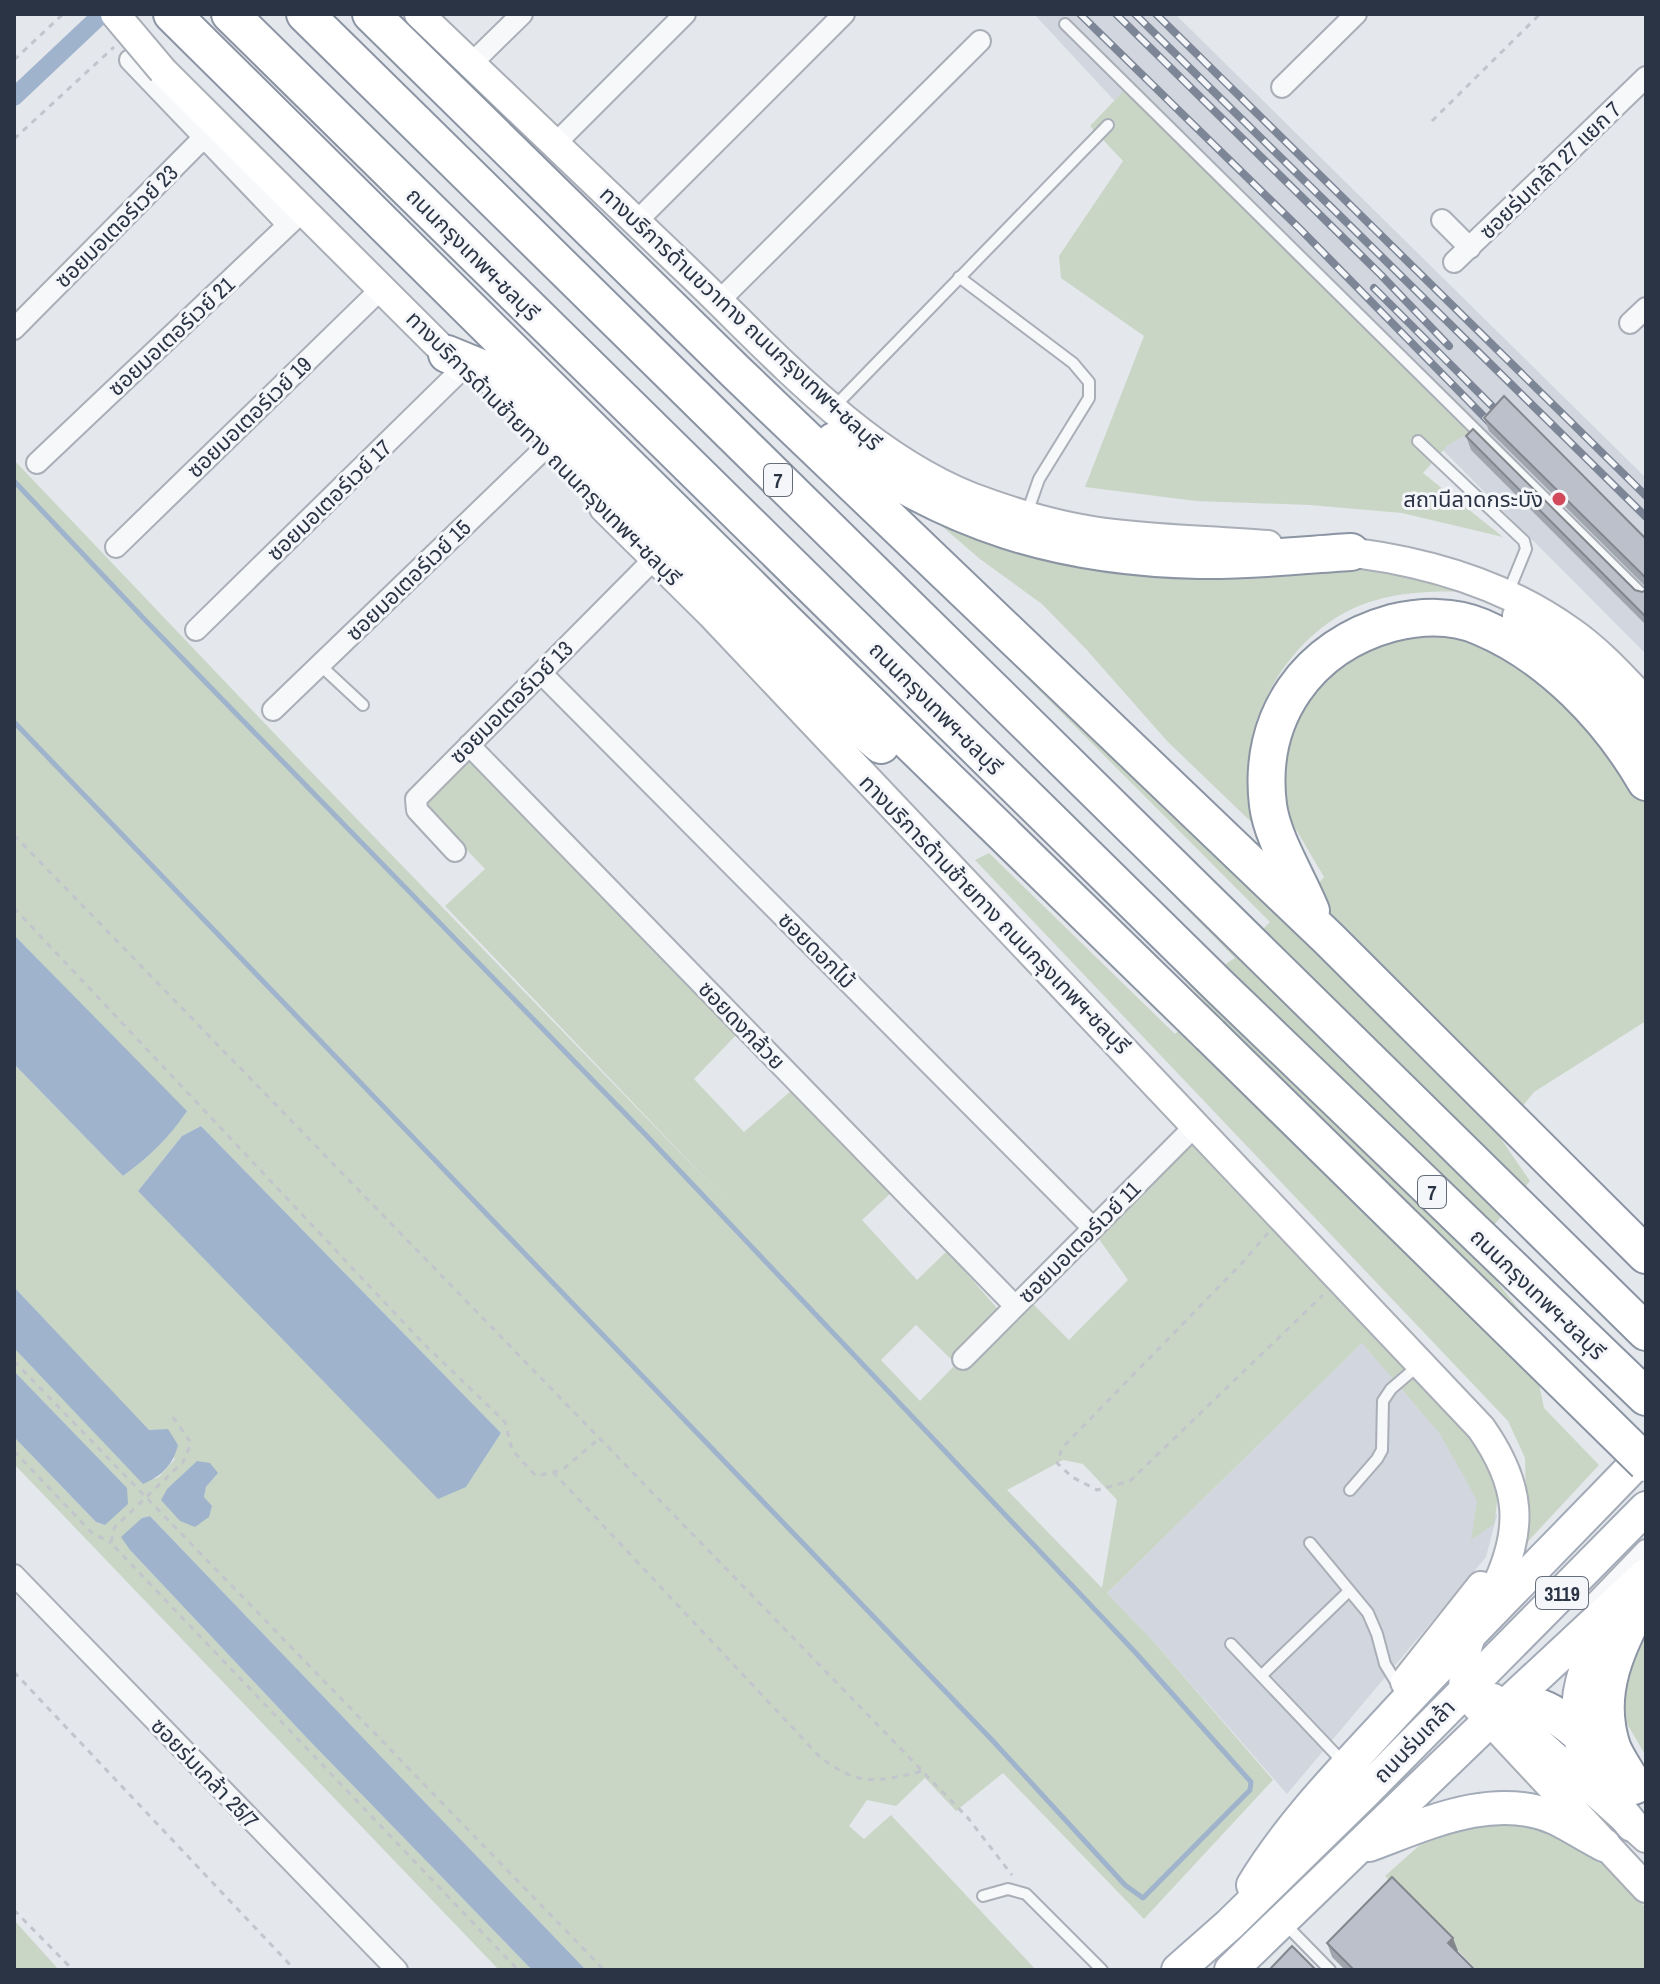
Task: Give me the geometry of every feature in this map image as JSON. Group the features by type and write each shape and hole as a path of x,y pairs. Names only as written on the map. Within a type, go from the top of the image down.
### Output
{"highway":[{"path":"172,14 784,620 1646,1463"},
{"name":"ถนนกรุงเทพฯ-ชลบุรี","path":"230,14 1219,986 1646,1397"},
{"name":"7","path":"305,14 1646,1332"},
{"path":"372,15 735,371 1324,935 1646,1255"},
{"path":"454,361 486,370 840,710 1049,877"},
{"path":"591,368 595,384 611,410 723,529 784,620"},
{"path":"735,371 879,473 961,515 1022,537 1089,552 1171,559 1351,552"},
{"path":"1324,935 1290,866 1268,808 1266,771 1271,738 1280,714 1304,678 1327,654 1353,637 1413,618 1453,619 1479,625 1504,638 1561,678 1595,712 1631,757 1646,782"},
{"path":"1639,1811 1613,1749 1605,1694 1640,1586"},
{"path":"1495,1715 1526,1704 1544,1708 1577,1732 1639,1811"}],"main road":[{"name":"ทางบริการด้านซ้ายทาง ถนนกรุงเทพฯ-ชลบุรี","path":"115,14 210,130 297,217 382,288 655,558 1481,1428 1497,1451 1510,1480 1515,1514 1512,1550 1476,1625 1466,1654 1470,1685"},
{"name":"ทางบริการด้านขวาทาง ถนนกรุงเทพฯ-ชลบุรี","path":"419,14 833,408 891,455 928,477 969,496 1026,516 1092,531 1351,552 1400,560 1469,579 1507,594 1571,631 1646,702"},
{"path":"1469,579 1542,635 1614,697 1646,732"},
{"path":"1229,1925 1277,1845 1476,1625 1646,1453"},
{"name":"ถนนร่มเกล้า","path":"1178,1970 1229,1925 1646,1508"},
{"path":"1353,1759 1400,1689 1487,1577 1500,1555 1515,1514"},
{"path":"1577,1732 1577,1713 1587,1666 1640,1586"},
{"name":"ถนนร่มเกล้า","path":"1231,1970 1495,1715 1640,1586"},
{"path":"1470,1685 1604,1845 1646,1888"},
{"path":"1495,1715 1639,1811"},
{"path":"1356,1850 1433,1822 1494,1807 1553,1817 1604,1845"}],"street":[{"path":"471,64 522,14"},
{"path":"555,144 685,14"},
{"path":"636,222 844,14"},
{"path":"1282,87 1356,14"},
{"path":"719,301 980,41"},
{"path":"122,54 210,130"},
{"name":"ซอยร่มเกล้า 27 แยก 7","path":"1454,262 1646,77"},
{"name":"ซอยมอเตอร์เวย์ 23","path":"14,329 210,130"},
{"name":"ซอยมอเตอร์เวย์ 21","path":"37,463 297,217"},
{"path":"1442,220 1470,248"},
{"name":"ซอยมอเตอร์เวย์ 19","path":"116,547 382,288"},
{"path":"1630,323 1646,308"},
{"name":"ซอยมอเตอร์เวย์ 17","path":"196,630 454,361"},
{"name":"ซอยมอเตอร์เวย์ 15","path":"273,710 544,449"},
{"name":"ซอยมอเตอร์เวย์ 13","path":"455,851 417,810 414,804 420,793 655,558"},
{"name":"ซอยดอกไม้","path":"541,673 1093,1228"},
{"name":"ซอยดงกล้วย","path":"469,745 1015,1306"},
{"name":"ซอยมอเตอร์เวย์ 11","path":"963,1359 1196,1125"},
{"path":"1495,1715 1518,1686 1646,1550"},
{"name":"ซอยร่มเกล้า 25/7","path":"14,1575 397,1970"}],"lane":[{"path":"1065,24 1646,598"},
{"path":"833,408 1108,125"},
{"path":"959,277 1073,363 1089,382 1089,398 1039,479 1026,516"},
{"path":"1418,441 1524,541 1526,549 1507,594"},
{"path":"320,665 363,705"},
{"path":"1350,1490 1382,1450 1383,1401 1391,1389 1420,1363"},
{"path":"1310,1543 1368,1613 1385,1664 1400,1689"},
{"path":"1262,1675 1349,1591"},
{"path":"1231,1644 1353,1759"},
{"path":"983,1896 1008,1889 1026,1894 1102,1970"},
{"path":"1282,1922 1330,1970"}],"path":[{"path":"14,60 63,14"},
{"path":"1432,121 1540,14"},
{"path":"14,139 122,54"},
{"path":"14,835 968,1818 1026,1894"},
{"path":"14,908 421,1341 505,1422 512,1450 536,1476 562,1470 600,1438"},
{"path":"1282,1216 1242,1263 1062,1448 1057,1463 1072,1477 1097,1490 1130,1481 1340,1278"},
{"path":"14,1361 604,1970"},
{"path":"111,1543 114,1528 183,1462 191,1443 173,1417"},
{"path":"14,1451 91,1532 111,1543 518,1970"},
{"path":"553,1472 820,1757 844,1775 882,1780 923,1771"},
{"path":"14,1672 295,1970"},
{"path":"14,1910 73,1970"}],"shaded area":[{"path":"1034,14 1175,14 1646,478 1646,654 1383,390"},
{"path":"1362,1343 1440,1434 1497,1515 1486,1557 1287,1794 1107,1593"}],"green space":[{"path":"1133,81 1479,426 1447,446 1423,473 1503,537 1402,513 1310,505 1196,501 1085,487 1144,336 1061,278 1059,256 1123,161 1090,126"},
{"path":"14,460 724,1198 445,906 485,869 423,804 469,756 738,1033 694,1079 744,1132 792,1090 893,1191 862,1220 917,1280 947,1251 1003,1315 1023,1294 1069,1340 1128,1280 1087,1222 1193,1133 1469,1425 1499,1488 1494,1524 1471,1540 1477,1500 1440,1434 1362,1343 1107,1593 1154,1642 1273,1780 1144,1919 1003,1773 956,1811 925,1778 896,1806 867,1800 849,1826 864,1839 891,1815 1036,1970 586,1970 150,1516 142,1518 130,1550 532,1970 499,1970 14,1464 14,1437 96,1522 105,1525 126,1488 14,1371 14,1348 143,1483 159,1477 175,1459 14,1287 14,1064 123,1176 158,1147 186,1112 14,935","holes":["201,1126 501,1433 466,1487 138,1191 182,1136","916,1325 956,1364 920,1401 881,1360","1063,1460 1083,1464 1117,1500 1102,1588 1007,1490","218,1473 206,1487 204,1497 161,1501"]},
{"path":"907,496 1356,559 1476,592 1403,594 1361,605 1322,628 1289,661 1265,702 1254,745 1271,841 1167,741 1042,604 980,559"},
{"path":"1421,623 1519,654 1646,792 1646,1021 1534,1092 1499,1136 1530,1181 1473,1251 1525,1317 1544,1408 1599,1465 1519,1551 1526,1507 1525,1458 1508,1421 975,860 989,853 1175,1034 1207,1004 1025,815 1201,980 1235,958 907,627 1242,950 1270,922 988,639 995,631 1290,918 1324,877 1294,826 1277,784 1277,756 1320,670"},
{"path":"1646,1614 1646,1756 1623,1717 1618,1671"},
{"path":"1510,1819 1584,1844 1646,1908 1646,1970 1477,1970 1385,1876 1439,1828"},
{"path":"14,1920 59,1970 14,1970"}],"water":[{"path":"14,935 187,1111 158,1146 123,1176 14,1064"},
{"path":"201,1126 501,1433 466,1487 438,1499 138,1191 182,1136"},
{"path":"14,1287 149,1430 168,1429 178,1445 170,1464 156,1477 143,1484 14,1348"},
{"path":"14,1371 127,1488 128,1504 105,1525 96,1522 14,1437"},
{"path":"197,1461 210,1463 218,1473 206,1487 204,1497 212,1506 209,1517 195,1527 180,1521 161,1500 167,1489"},
{"path":"150,1516 586,1970 532,1970 304,1735 130,1550 121,1537 142,1518"}],"building":[{"path":"1504,396 1646,539 1646,578 1484,418"},
{"path":"1473,429 1635,590 1646,590 1646,617 1466,436"},
{"path":"1392,1877 1453,1938 1448,1943 1475,1970 1354,1970 1327,1943"},
{"path":"1292,1946 1316,1970 1269,1970"}],"waterway":[{"path":"14,97 102,14"},
{"path":"14,481 643,1132 1135,1652 1251,1782 1250,1790 1143,1898 1125,1885 992,1740 14,722"}],"railway":[{"path":"1080,14 1300,229 1500,433"},
{"path":"1116,14 1449,346"},
{"path":"1135,14 1646,517"},
{"path":"1156,14 1646,496"},
{"path":"1374,288 1510,424"}],"place":[{"name":"สถานีลาดกระบัง","path":"1559,499"}]}
